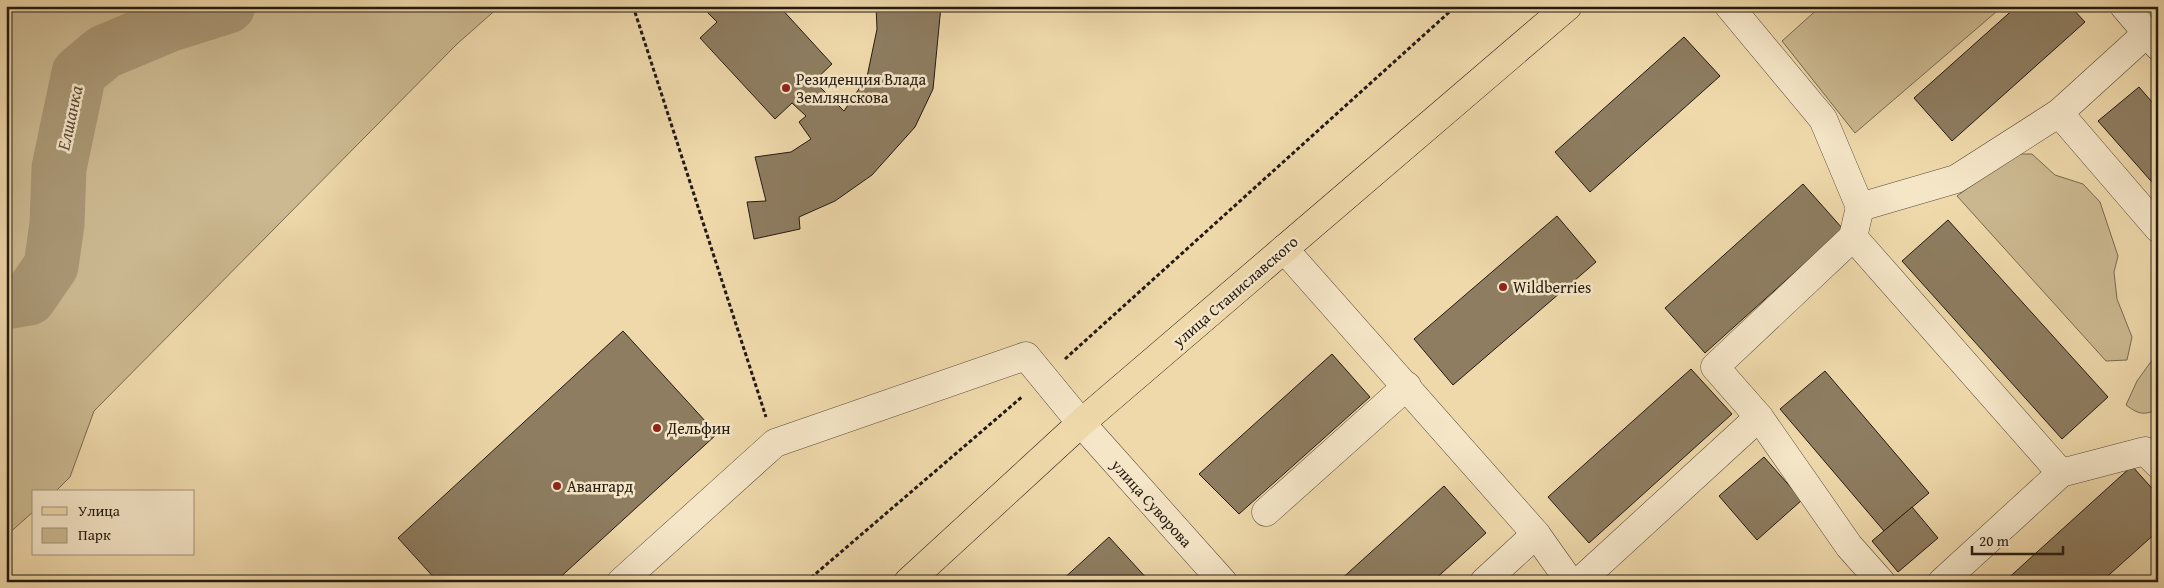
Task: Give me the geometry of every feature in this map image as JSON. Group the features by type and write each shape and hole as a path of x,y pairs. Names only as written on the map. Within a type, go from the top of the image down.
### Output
{"main road":[{"name":"улица Станиславского","path":"908,582 1081,424 1564,7"}],"street":[{"path":"1729,6 1823,118 1860,207 1853,237 1715,367 1760,417 1849,546 1881,582"},
{"path":"1860,207 1956,179 2059,113 2152,40 2124,6"},
{"path":"2059,113 2158,228"},
{"path":"1853,237 2061,474"},
{"path":"1284,249 1536,534 1570,582"},
{"name":"улица Суворова","path":"775,443 1026,356 1081,424 1223,582"},
{"path":"1266,512 1407,386"},
{"path":"1579,582 1760,417"},
{"path":"621,582 775,443"},
{"path":"1942,582 2061,474 2151,457"},
{"path":"1484,582 1536,534"}],"path":[{"path":"633,6 775,443"},
{"path":"806,582 1044,378 1456,6"}],"green space":[{"path":"6,6 500,6 457,44 94,411 70,477 57,490 32,490 32,513 6,536"},
{"path":"1821,6 2003,6 1855,133 1782,41"},
{"path":"2014,154 2032,154 2055,175 2083,184 2100,202 2118,256 2114,272 2117,299 2132,337 2127,360 2106,361 1957,196"},
{"path":"2158,352 2158,409 2149,413 2141,413 2126,405 2137,381"}],"building":[{"path":"701,6 730,6 732,8 734,6 779,6 832,64 814,81 844,111 867,77 877,29 876,6 941,6 933,89 915,127 872,175 835,201 799,217 800,229 754,239 747,202 766,201 755,157 791,152 811,139 799,122 806,116 792,103 775,119 700,38 717,22"},
{"path":"2017,6 2070,6 2085,22 1952,141 1914,98"},
{"path":"1684,37 1720,76 1590,192 1555,152"},
{"path":"2139,87 2158,109 2158,189 2098,121"},
{"path":"1803,184 1843,229 1705,353 1665,308"},
{"path":"1557,216 1596,262 1453,385 1414,339"},
{"path":"1948,220 2108,397 2062,439 1902,261"},
{"name":"Авангард","path":"623,331 717,434 555,582 438,582 398,538"},
{"path":"1332,354 1370,397 1239,514 1199,474"},
{"path":"1691,369 1732,414 1589,543 1548,497"},
{"path":"1825,371 1929,493 1884,531 1780,409"},
{"path":"1764,457 1802,500 1757,540 1719,496"},
{"path":"2132,466 2158,495 2158,531 2101,582 2004,582"},
{"path":"1444,486 1486,533 1432,582 1338,582"},
{"path":"1912,507 1938,538 1898,572 1872,541"},
{"path":"1109,537 1150,582 1060,582"}],"waterway":[{"name":"Елшанка","path":"6,302 29,298 51,266 57,224 59,168 79,73 104,52 171,24 228,6"}],"place":[{"name":"Резиденция Влада Землянскова","path":"786,88"},
{"name":"Wildberries","path":"1503,287"},
{"name":"Дельфин","path":"657,428"},
{"name":"Авангард","path":"557,486"}]}
